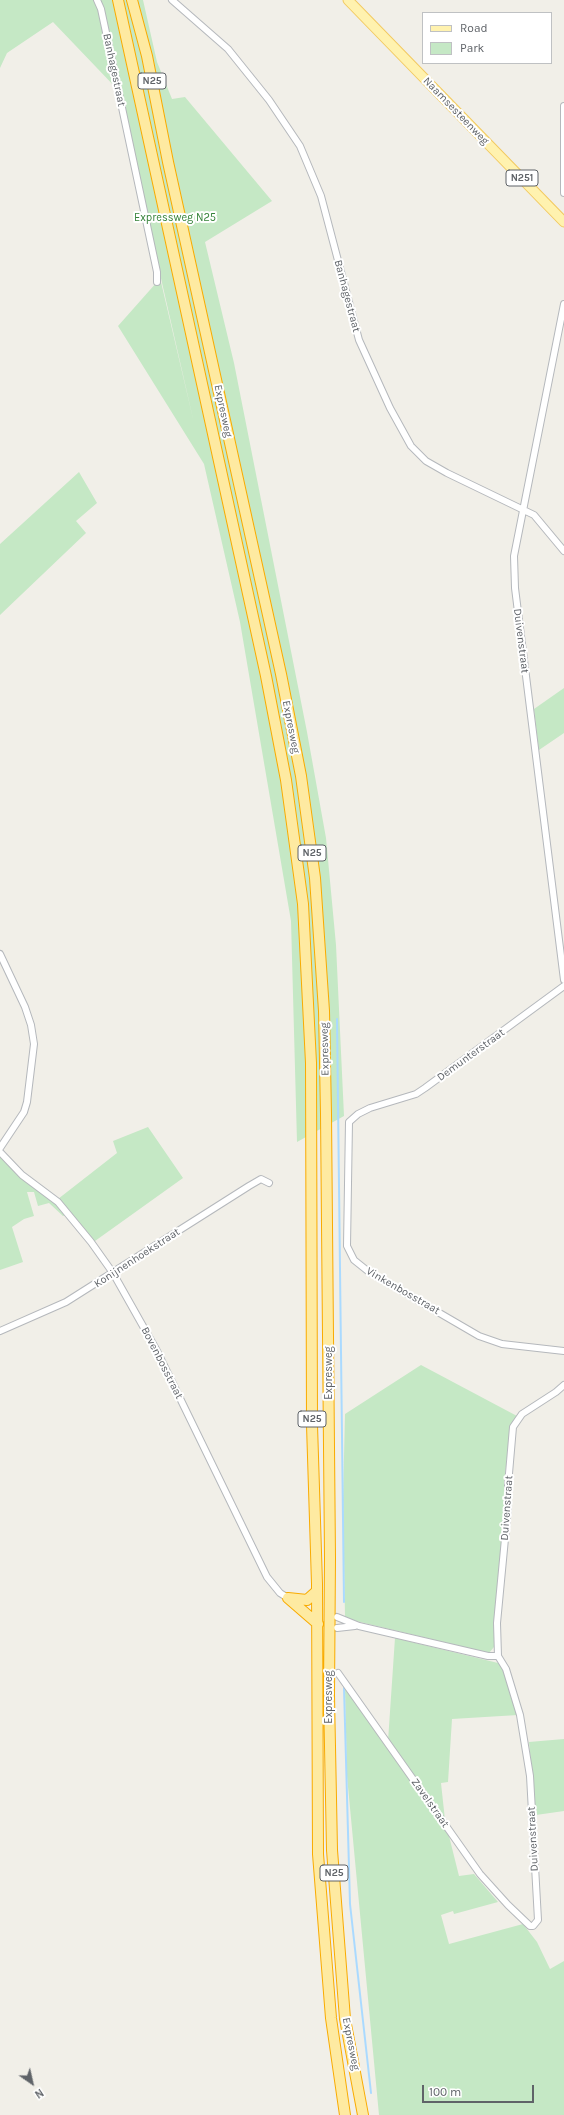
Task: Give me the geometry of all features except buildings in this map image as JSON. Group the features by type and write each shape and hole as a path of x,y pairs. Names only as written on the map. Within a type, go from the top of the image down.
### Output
{"highway":[{"name":"Expresweg","path":"118,0 266,676 293,825 307,958 311,1056 312,1425 318,1624 318,1854 331,2018 345,2115"},
{"name":"Expresweg","path":"132,0 147,56 168,162 282,681 301,776 315,878 324,1011 326,1107 330,1550 328,1609 332,1842 340,1964 348,2042 352,2050 363,2115"},
{"path":"288,1598 307,1600 317,1591"},
{"path":"288,1598 318,1624"},
{"path":"328,1609 337,1617"},
{"path":"329,1636 337,1628"}],"main road":[{"name":"Naamsesteenweg","path":"348,0 562,216"}],"street":[{"name":"Banhagestraat","path":"97,0 101,9 157,272 157,282"},
{"name":"Banhagestraat","path":"172,0 228,49 269,100 300,146 322,196 359,340 390,408 411,446 426,461 447,473 534,515 564,551"},
{"path":"564,106 564,193"},
{"name":"Duivenstraat","path":"564,304 522,508 514,556 515,588 564,980"},
{"path":"0,954 25,1008 31,1025 34,1044 27,1102 24,1112 0,1148"},
{"name":"Demunterstraat","path":"370,1108 416,1094 564,986"},
{"name":"Vinkenbosstraat","path":"370,1108 358,1114 349,1122 348,1131 347,1246 354,1260 370,1272 478,1336 502,1344 564,1351"},
{"name":"Bovenbosstraat","path":"0,1152 22,1175 58,1202 91,1242 113,1273 157,1351 267,1577 280,1593 288,1598"},
{"name":"Konijnenhoekstraat","path":"0,1331 66,1302 249,1186 261,1179 269,1182"},
{"name":"Duivenstraat","path":"530,1926 533,1926 538,1920 530,1776 520,1715 506,1669 498,1656 496,1623 508,1506 508,1485 513,1427 522,1414 556,1392 564,1385"},
{"path":"337,1617 359,1626 488,1656 498,1656"},
{"path":"337,1628 359,1626"},
{"name":"Zavelstraat","path":"338,1673 480,1874 508,1906 530,1926"}],"green space":[{"name":"Expressweg N25","path":"0,0 143,0 157,62 172,99 185,97 272,201 205,242 234,363 307,732 326,838 336,945 344,1116 297,1142 291,921 240,622 204,464 118,326 157,282 161,282 194,423 118,90 53,22 7,53 0,68"},
{"path":"79,472 97,503 76,521 86,533 0,615 0,544"},
{"path":"564,688 564,733 539,750 534,709"},
{"path":"148,1127 183,1178 95,1241 91,1242 68,1214 63,1216 49,1203 38,1206 34,1192 27,1192 34,1216 24,1219 12,1227 23,1262 0,1270 0,1152 22,1175 58,1199 117,1153 113,1141"},
{"path":"421,1365 517,1416 514,1419 510,1433 504,1482 506,1506 495,1608 494,1647 489,1653 356,1621 345,1617 343,1500 345,1414"},
{"path":"395,1638 498,1663 504,1671 518,1715 452,1719 448,1782 441,1783 445,1820 459,1876 474,1874 498,1902 454,1914 453,1911 441,1915 449,1944 523,1924 537,1942 550,1969 564,1961 564,2115 379,2115 347,1776 345,1689 386,1742 388,1741"},
{"path":"564,1739 564,1811 536,1815 529,1742"}],"waterway":[{"path":"337,1019 344,1602"},
{"path":"344,1688 350,1904 371,2093"}]}
